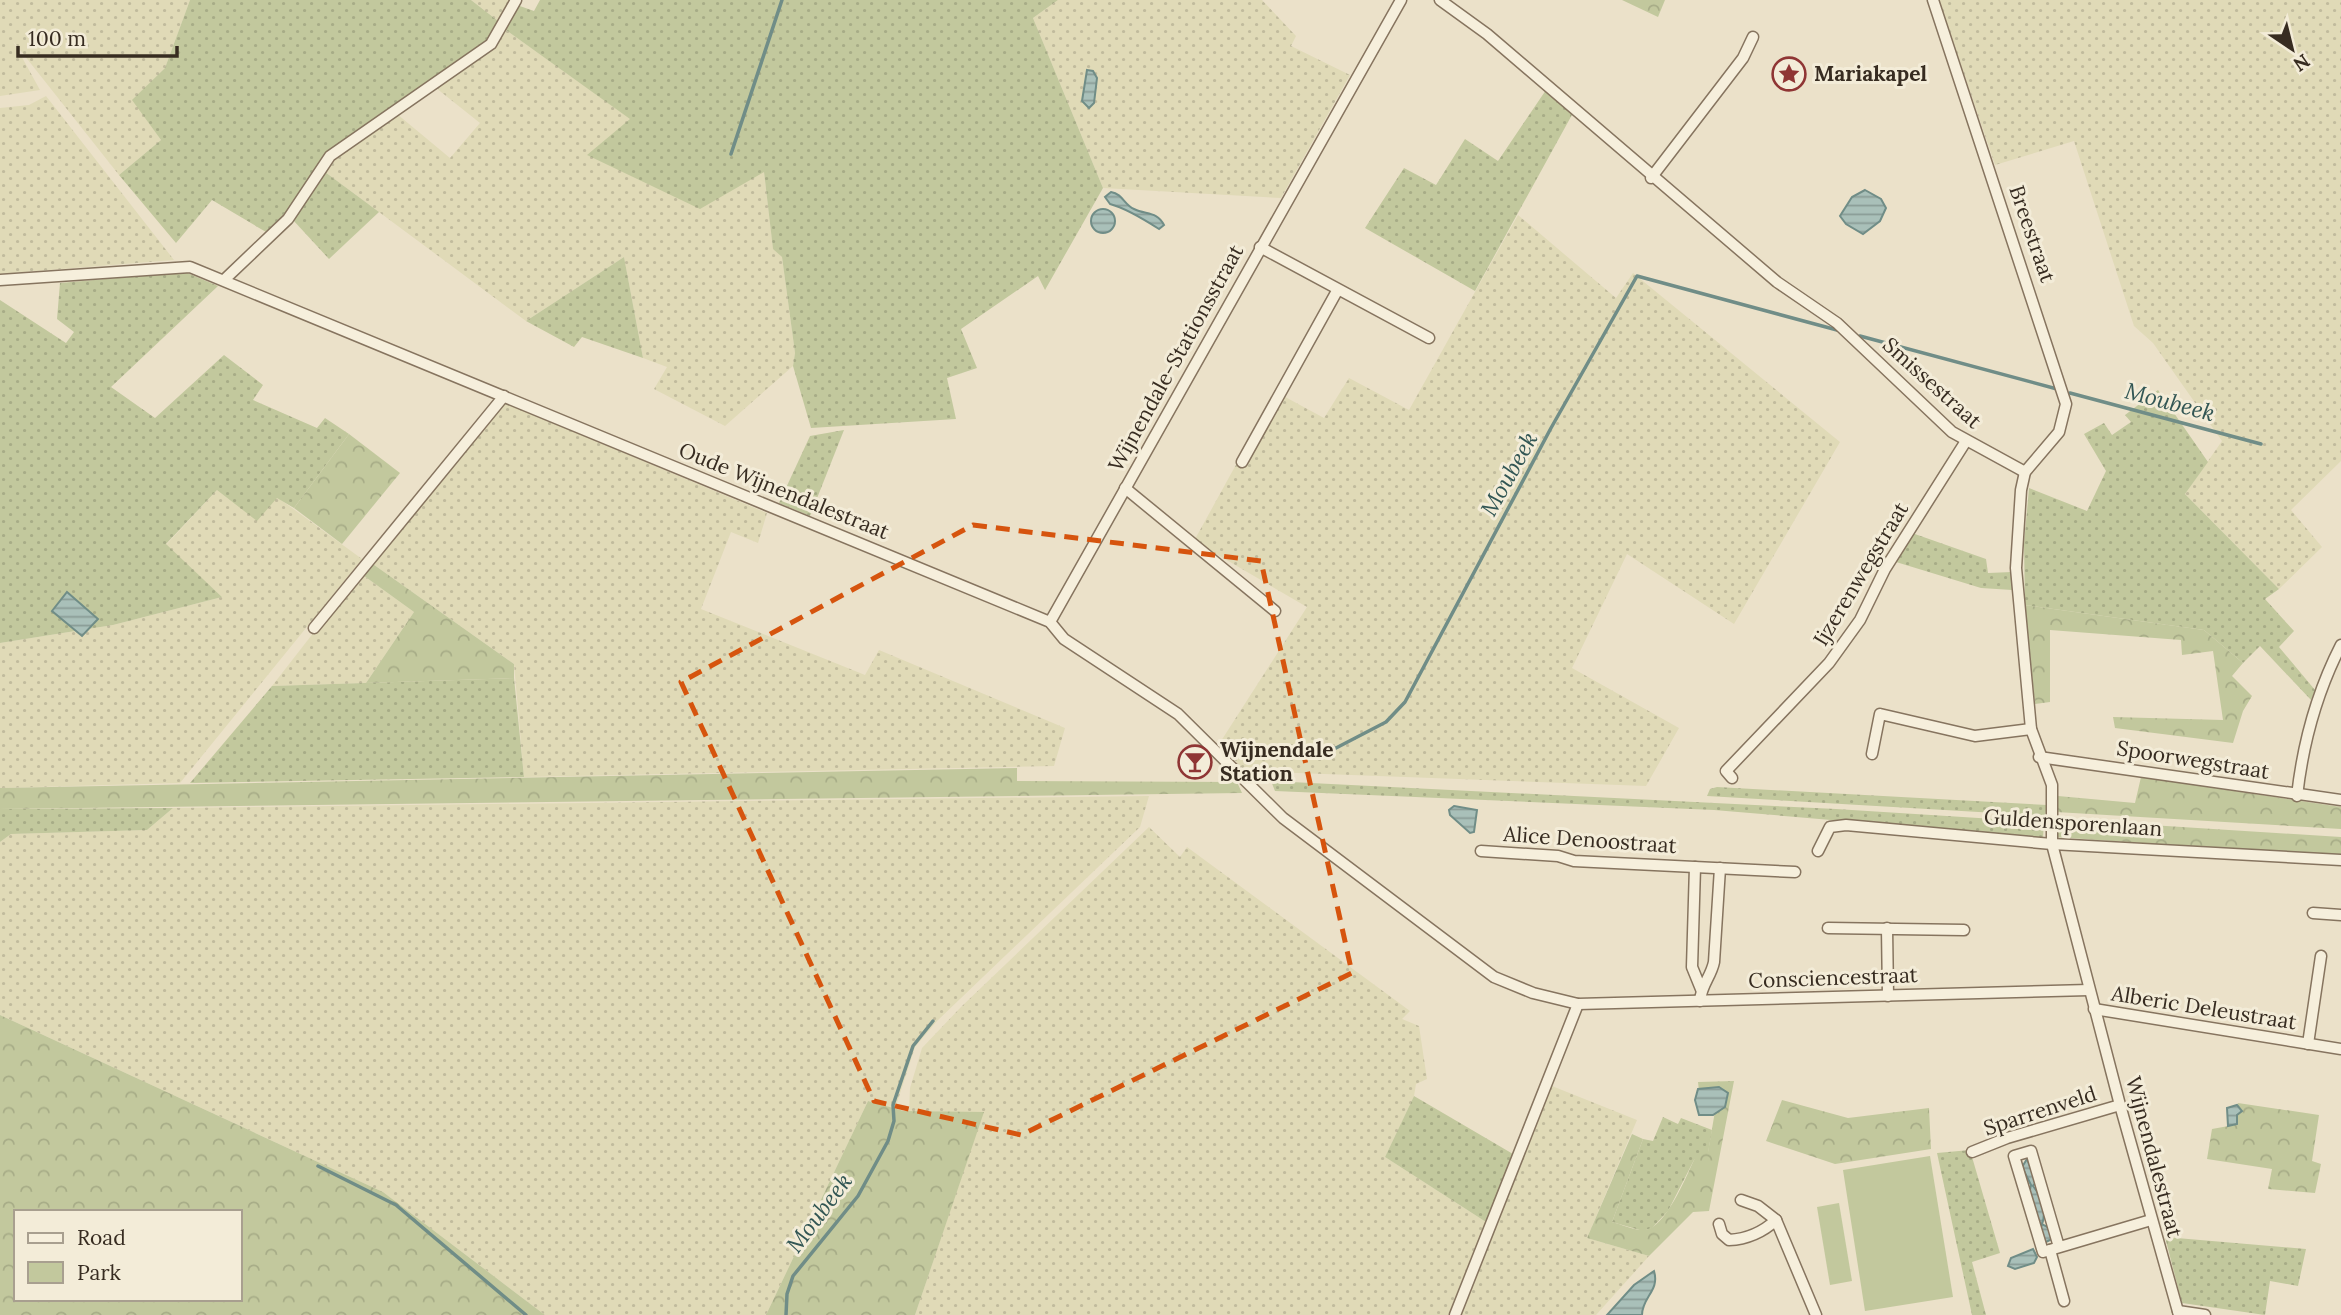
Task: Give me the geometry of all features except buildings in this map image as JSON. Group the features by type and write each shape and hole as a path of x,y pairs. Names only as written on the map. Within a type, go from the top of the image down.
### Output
{"street":[{"path":"224,280 288,219 330,156 491,44 516,0"},
{"name":"Wijnendale-Stationsstraat","path":"1050,622 1401,0"},
{"name":"Smissestraat","path":"1440,0 1487,34 1651,178 1777,282 1837,323 1934,416 1966,441 2025,472"},
{"name":"Breestraat","path":"1933,0 2066,404 2059,432 2025,472"},
{"path":"1651,178 1743,58 1753,37"},
{"name":"Wijnendale-Stationsstraat","path":"1260,247 1337,291 1429,338"},
{"name":"Oude Wijnendalestraat","path":"0,280 170,266 190,267 1050,622"},
{"path":"1242,462 1337,291"},
{"path":"314,628 504,396"},
{"name":"Ijzerenwegstraat","path":"1732,778 1726,771 1811,685 1860,620 1885,569 1966,441"},
{"path":"2025,472 2016,568 2031,729 2053,795 2051,842 2094,1010"},
{"name":"Wijnendale-Stationsstraat","path":"1125,488 1275,611"},
{"name":"Consciencestraat","path":"1050,622 1064,639 1178,714 1205,737 1239,776 1283,818 1494,977 1533,993 1578,1004 2089,990"},
{"path":"2297,796 2303,749 2323,681 2341,645"},
{"path":"1872,754 1880,714 1975,736 2031,729"},
{"name":"Spoorwegstraat","path":"2039,757 2297,796 2341,800"},
{"name":"Guldensporenlaan","path":"1818,851 1830,827 1846,825 2051,842 2341,860"},
{"name":"Alice Denoostraat","path":"1481,851 1558,856 1574,861 1795,872"},
{"name":"Alice Denoostraat","path":"1695,867 1692,967 1701,989 1700,1001"},
{"name":"Alice Denoostraat","path":"1701,989 1712,975 1720,869"},
{"path":"2314,913 2341,915"},
{"path":"1828,928 1964,930"},
{"path":"1888,928 1888,996"},
{"name":"Alberic Deleustraat","path":"2308,1044 2321,956"},
{"path":"1455,1315 1578,1004"},
{"name":"Alberic Deleustraat","path":"2094,1010 2341,1049"},
{"name":"Wijnendalestraat","path":"2094,1010 2179,1313"},
{"name":"Sparrenveld","path":"1972,1152 2007,1138 2120,1105"},
{"name":"Sparrenveld","path":"2054,1249 2043,1252 2014,1156 2031,1151 2054,1249 2064,1301"},
{"path":"1741,1200 1764,1209 1776,1220 1816,1315"},
{"path":"1719,1224 1722,1234 1729,1240 1742,1239 1769,1227 1776,1220"},
{"path":"2054,1249 2151,1220"},
{"path":"2179,1313 2205,1315"}],"highlighted area":[{"path":"973,525 1261,561 1352,973 1021,1135 874,1101 681,682"}],"shaded area":[{"path":"0,0 190,0 165,68 133,100 161,140 119,175 13,41 40,90 0,96"},
{"path":"471,0 513,0 502,24"},
{"path":"1058,0 1262,0 1296,36 1291,46 1350,75 1281,198 1103,188 1033,18"},
{"path":"1939,0 2341,0 2341,461 2291,510 2322,547 2279,589 2185,494 2222,441 2153,343 2134,326 2074,141 1995,165"},
{"path":"506,30 631,119 588,155 764,172 773,248 782,257 795,353 793,366 725,426 654,389 667,367 643,358 624,257 526,321 325,172 331,162 397,114 450,158 480,123 436,88 484,53"},
{"path":"46,96 174,260 0,274 0,108 29,105"},
{"path":"1518,215 1616,298 1633,273 1840,442 1734,624 1627,554 1572,668 1679,728 1646,786 1243,771 1221,741 1307,607 1194,541 1276,392 1324,418 1349,378 1409,410"},
{"path":"505,403 767,513 758,543 731,532 701,609 865,675 879,650 1065,728 1054,766 524,777 514,664 370,562"},
{"path":"217,490 277,497 362,559 180,783 0,788 0,643 113,625 222,597 166,545"},
{"path":"360,573 414,612 366,683 272,686"},
{"path":"1149,796 1140,827 937,1021 915,1047 895,1109 868,1101 766,1315 545,1315 383,1192 0,1015 0,842 11,834 147,830 173,808"},
{"path":"1149,827 1180,857 1187,847 1410,1011 1402,1019 1419,1026 1427,1079 1416,1084 1414,1096 1385,1157 1486,1222 1448,1315 915,1315 983,1113 909,1111 910,1088 922,1048 961,1007"},
{"path":"1552,1086 1637,1120 1587,1238 1649,1256 1596,1315 1460,1315"}],"green space":[{"path":"190,0 471,0 502,24 485,45 335,146 321,160 290,208 266,232 212,200 176,243 119,175 161,140 132,100 165,68"},
{"path":"540,0 1058,0 1033,18 1103,188 1045,290 1038,276 961,329 977,368 947,378 956,419 811,428 793,366 795,353 782,257 773,249 764,172 700,209 587,155 630,119 506,30 517,5 534,11"},
{"path":"1622,0 1665,0 1658,17"},
{"path":"1546,90 1573,113 1475,291 1365,228 1404,168 1436,185 1465,139 1498,161"},
{"path":"325,172 379,212 329,259 293,220"},
{"path":"624,257 643,358 582,337 574,347 526,321"},
{"path":"185,272 218,286 111,387 155,418 224,355 263,385 253,400 317,428 325,418 349,434 294,508 277,498 257,521 217,490 166,544 222,597 113,625 0,643 0,300 66,343 74,332 57,319 60,283"},
{"path":"2158,390 2208,462 2185,494 2279,589 2265,599 2294,631 2279,647 2315,690 2311,700 2260,646 2243,663 2204,630 2025,605 2024,544 2029,488 2087,511 2106,471 2084,434 2104,423 2112,435 2131,422 2125,415"},
{"path":"844,430 810,516 779,503 810,436"},
{"path":"349,434 400,473 342,544 294,508"},
{"path":"1912,533 1986,559 1988,573 2012,572 2012,590 1981,588 1896,562"},
{"path":"370,562 514,664 514,678 366,683 414,612 360,573"},
{"path":"2025,605 2204,630 2243,663 2232,676 2252,696 2243,711 2233,743 2115,728 2113,717 2223,720 2213,651 2182,655 2181,640 2050,630 2050,702 2035,704"},
{"path":"514,678 524,777 190,783 272,686"},
{"path":"1017,768 1017,781 1237,782 1242,793 0,809 0,788"},
{"path":"2141,777 2341,807 2341,829 2056,812 2058,796 2135,803"},
{"path":"1271,781 2044,822 2043,838 1714,810 1275,791"},
{"path":"1717,787 2047,805 2045,816 1707,796 1710,789"},
{"path":"173,808 147,830 11,834 0,842 0,809"},
{"path":"2056,819 2341,837 2341,857 2055,837"},
{"path":"0,1015 383,1192 545,1315 0,1315"},
{"path":"1734,1081 1709,1211 1693,1212 1649,1256 1587,1238 1632,1134 1643,1139 1612,1222 1644,1230 1660,1221 1674,1201 1694,1160 1700,1154 1708,1152 1719,1088 1699,1091 1698,1082"},
{"path":"1414,1096 1513,1154 1486,1222 1385,1157"},
{"path":"1782,1100 1848,1118 1929,1108 1931,1149 1835,1164 1766,1141"},
{"path":"868,1101 904,1111 984,1112 915,1315 766,1315"},
{"path":"2238,1103 2319,1115 2312,1161 2321,1164 2315,1193 2268,1189 2272,1169 2207,1159 2212,1129 2234,1125"},
{"path":"1663,1117 1678,1124 1681,1118 1712,1130 1708,1153 1694,1160 1668,1211 1652,1228 1643,1231 1612,1222 1643,1139 1653,1141"},
{"path":"1970,1150 2000,1253 1972,1262 1986,1315 1972,1315 1937,1153"},
{"path":"1930,1156 1953,1297 1865,1311 1843,1170"},
{"path":"1839,1203 1852,1281 1830,1285 1817,1207"},
{"path":"2165,1237 2306,1249 2298,1286 2270,1281 2265,1315 2182,1303"}],"water":[{"path":"1087,70 1093,71 1097,78 1094,103 1089,108 1082,101"},
{"path":"1865,190 1881,199 1886,208 1880,221 1863,234 1846,224 1840,216 1852,197"},
{"path":"1111,192 1138,211 1155,215 1164,225 1159,229 1110,204 1105,197"},
{"path":"1103,209 1114,216 1115,221 1108,232 1103,233 1092,226 1091,221 1098,210"},
{"path":"67,592 98,619 82,636 52,611"},
{"path":"1454,806 1477,810 1474,832 1470,833 1450,815 1449,810"},
{"path":"1719,1087 1728,1093 1725,1107 1713,1115 1699,1115 1695,1100 1698,1089"},
{"path":"2237,1105 2242,1111 2237,1115 2237,1124 2228,1126 2227,1108"},
{"path":"2027,1159 2036,1182 2033,1186 2042,1204 2042,1224 2038,1223 2029,1194 2031,1185 2022,1167"},
{"path":"2042,1224 2049,1228 2052,1239 2044,1243 2040,1231"},
{"path":"2033,1249 2037,1257 2034,1263 2015,1269 2008,1266 2011,1258"},
{"path":"1654,1271 1655,1284 1642,1315 1607,1315 1634,1285"}],"waterway":[{"path":"731,154 782,0"},
{"name":"Moubeek","path":"1226,748 1336,748 1386,722 1405,702 1551,428 1637,276 1837,330"},
{"name":"Moubeek","path":"1860,336 2057,389"},
{"name":"Moubeek","path":"2070,393 2261,444"},
{"name":"Moubeek","path":"786,1315 787,1294 793,1276 858,1196 888,1141 894,1121 893,1105 913,1046 933,1021"},
{"path":"318,1166 396,1205 526,1315"}],"place":[{"name":"Mariakapel","path":"1789,74"},
{"name":"Wijnendale Station","path":"1195,762"}]}
